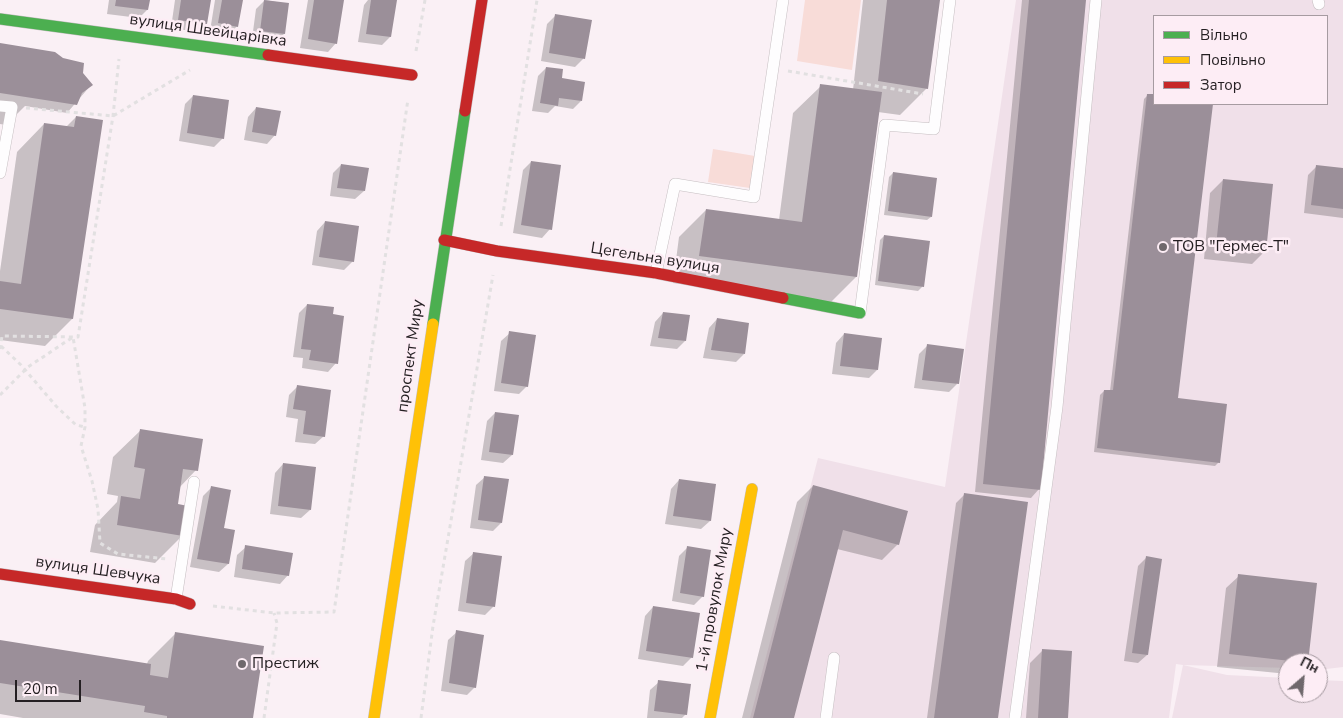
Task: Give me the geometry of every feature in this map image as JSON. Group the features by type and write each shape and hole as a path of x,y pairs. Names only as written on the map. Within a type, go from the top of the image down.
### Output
{"street":[{"name":"проспект Миру","path":"374,718 444,240 482,0"},
{"name":"вулиця Швейцарівка","path":"0,19 412,74"},
{"name":"Цегельна вулиця","path":"444,240 497,251 656,274 860,313"},
{"name":"1-й провулок Миру","path":"710,718 752,488"},
{"name":"вулиця Шевчука","path":"0,574 176,599 190,604"}],"lane":[{"path":"656,274 676,184 754,197 783,0"},
{"path":"860,313 885,125 934,129 950,0"},
{"path":"1015,718 1058,407 1096,0"},
{"path":"0,173 6,107"},
{"path":"176,599 194,482"},
{"path":"826,718 834,658"}],"path":[{"path":"190,604 274,613 334,612 412,74 425,0"},
{"path":"421,718 433,626 497,251 537,0"},
{"path":"0,349 2,336 78,337 113,116 121,36"},
{"path":"6,107 113,116 199,65"},
{"path":"773,69 938,96"},
{"path":"0,395 25,369 73,337"},
{"path":"73,337 85,408 85,427 81,446 98,509 100,544 118,554 165,558 182,564"},
{"path":"1,346 25,369 56,406 76,425 85,427"},
{"path":"264,718 277,623 274,613"}],"shaded area":[{"path":"805,0 861,0 852,70 797,61"},
{"path":"1016,0 1343,0 1343,667 1328,669 1328,653 1278,653 1278,668 1176,664 1169,718 750,718 818,458 945,487"},
{"path":"713,149 755,156 750,188 708,182"},
{"path":"1183,665 1227,675 1278,678 1278,703 1328,703 1328,680 1343,681 1343,718 1172,718"}],"building":[{"path":"116,0 150,0 148,10 115,6"},
{"path":"181,0 211,0 207,24 178,20"},
{"path":"222,0 243,0 238,27 218,23"},
{"path":"264,0 289,3 285,34 260,31"},
{"path":"314,0 344,0 337,44 308,39"},
{"path":"371,0 397,0 391,37 366,34"},
{"path":"887,0 940,0 928,89 878,81"},
{"path":"1029,0 1086,0 1041,490 983,484"},
{"path":"555,14 592,20 585,59 549,53"},
{"path":"0,43 55,52 63,58 84,63 83,73 93,85 82,93 77,105 0,93"},
{"path":"546,67 563,69 562,78 585,82 582,101 559,98 558,106 540,103"},
{"path":"820,84 882,92 857,277 699,256 706,209 802,222"},
{"name":"ТОВ \"Гермес-Т\"","path":"1147,94 1153,94 1153,105 1213,105 1178,398 1227,404 1220,463 1097,448 1104,390 1113,390"},
{"path":"193,95 229,100 224,139 187,133"},
{"path":"256,107 281,111 276,136 252,132"},
{"path":"76,116 103,120 73,319 0,309 0,281 21,284 44,123 74,127"},
{"path":"531,161 561,165 552,230 521,225"},
{"path":"341,164 369,168 365,191 337,188"},
{"path":"1316,165 1343,168 1343,209 1311,205"},
{"path":"893,172 937,178 932,217 888,211"},
{"path":"1223,179 1273,184 1266,252 1216,246"},
{"path":"325,221 359,226 354,262 319,257"},
{"path":"884,235 930,241 924,287 878,281"},
{"path":"307,304 334,307 333,314 344,316 338,364 309,360 311,350 301,349"},
{"path":"663,312 690,315 686,341 658,338"},
{"path":"717,318 749,323 745,354 711,350"},
{"path":"509,331 536,335 528,387 501,383"},
{"path":"844,333 882,338 878,370 840,366"},
{"path":"927,344 964,349 959,384 922,380"},
{"path":"297,385 331,390 325,437 303,434 306,411 293,409"},
{"path":"495,412 519,415 513,455 489,452"},
{"path":"140,429 203,439 198,471 183,469 178,504 188,506 183,536 117,525 121,496 140,499 145,469 134,467"},
{"path":"283,463 316,467 311,510 278,506"},
{"path":"484,476 509,479 502,523 478,520"},
{"path":"679,479 716,484 711,521 673,516"},
{"path":"813,485 908,511 899,545 843,530 794,718 753,718"},
{"path":"211,486 231,490 224,528 235,530 229,564 197,559"},
{"path":"964,493 1028,502 998,718 934,718"},
{"path":"245,545 293,553 289,576 242,569"},
{"path":"687,546 711,550 704,597 680,593"},
{"path":"473,552 502,556 495,607 466,603"},
{"path":"1146,556 1162,559 1148,655 1132,653"},
{"path":"1238,574 1317,583 1309,653 1278,653 1278,660 1229,654"},
{"path":"653,606 700,613 693,658 646,651"},
{"path":"456,630 484,635 476,688 449,683"},
{"path":"175,632 264,646 253,718 167,718 167,716 144,712 145,706 0,683 0,640 151,664 150,675 168,678"},
{"path":"1042,649 1072,651 1068,718 1038,718"},
{"path":"658,680 691,684 687,715 654,711"}],"traffic: fast":[{"path":"0,19 268,55"},
{"path":"433,324 465,111"},
{"path":"783,298 860,313"}],"traffic: slow":[{"path":"374,718 433,324"},
{"path":"710,718 752,489"}],"traffic: jam":[{"path":"465,111 482,0"},
{"path":"268,55 412,75"},
{"path":"444,240 497,251 656,273 783,298"},
{"path":"0,574 176,599 190,604"}],"place":[{"name":"ТОВ \"Гермес-Т\"","path":"1163,247"},
{"name":"Престиж","path":"242,664"}]}
